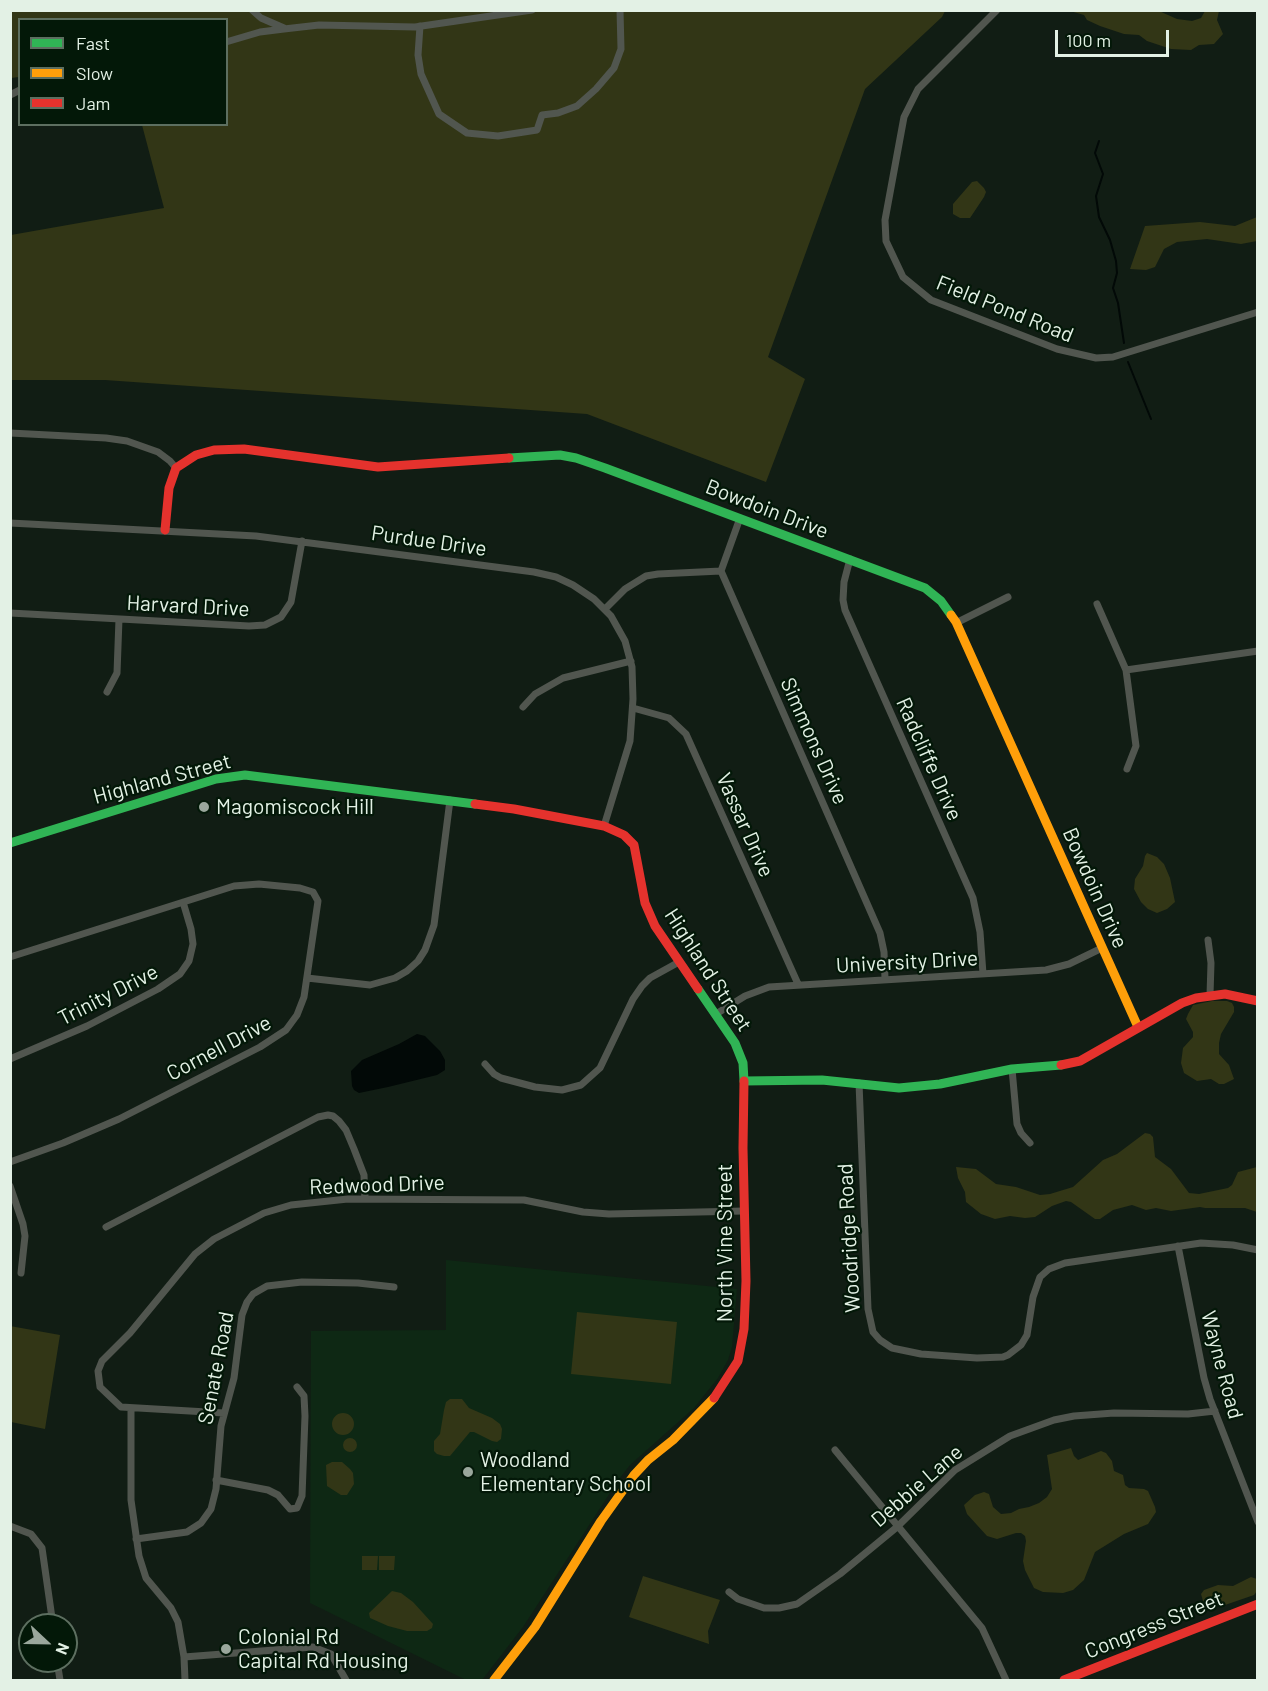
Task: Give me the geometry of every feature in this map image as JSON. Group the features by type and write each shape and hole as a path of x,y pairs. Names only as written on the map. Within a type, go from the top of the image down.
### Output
{"street":[{"path":"252,10 261,18 284,28"},
{"path":"228,41 284,28 319,25 420,26 532,10"},
{"path":"420,26 418,55 421,74 439,114 467,133 498,136 537,130 542,115 558,113 578,106 596,89 614,68 621,49 620,10"},
{"name":"Field Pond Road","path":"997,10 918,88 904,117 885,220 886,241 903,277 931,300 1057,349 1096,358 1113,357 1257,312"},
{"path":"260,32 263,23 261,18"},
{"path":"10,433 105,438 127,441 158,452 170,460 176,468 169,488 165,530"},
{"name":"Bowdoin Drive","path":"176,468 205,452 229,449 378,467 560,455 593,463 930,591 943,604 956,623 1138,1027"},
{"path":"605,609 625,589 646,576 721,571 740,518"},
{"name":"Purdue Drive","path":"10,523 165,530 302,541 541,573 573,585 605,609 622,635 631,661 632,729 627,755 604,826"},
{"name":"Harvard Drive","path":"10,613 254,626 271,623 281,617 291,602 302,541"},
{"name":"Radcliffe Drive","path":"850,559 843,587 845,610 973,898 981,932 983,974"},
{"name":"Simmons Drive","path":"721,571 880,933 884,952 885,979"},
{"path":"956,623 1008,597"},
{"path":"1097,604 1126,670 1136,746 1127,770"},
{"path":"107,692 117,673 119,619"},
{"path":"1126,670 1257,651"},
{"path":"523,707 535,694 563,678 587,670 631,661"},
{"name":"Vassar Drive","path":"633,708 669,718 686,734 798,984"},
{"name":"Highland Street","path":"10,843 229,776 275,778 450,801 540,813 604,826 624,835 634,845 646,907 655,926 739,1050 743,1063 744,1081"},
{"path":"307,978 363,985 376,984 401,975 418,961 425,950 434,925 450,801"},
{"name":"Cornell Drive","path":"10,1162 105,1126 273,1039 286,1030 297,1015 304,997 318,906 317,897 313,892 283,886 250,884 226,888 183,902"},
{"path":"10,957 183,902"},
{"name":"Trinity Drive","path":"10,1059 87,1026 165,985 180,974 189,961 193,944 183,902"},
{"path":"1208,939 1211,963 1210,995"},
{"name":"University Drive","path":"716,1014 763,988 1052,969 1069,964 1102,948"},
{"path":"485,1064 494,1074 535,1088 562,1090 581,1085 600,1068 633,999 642,986 650,978 679,962"},
{"path":"744,1081 822,1080 899,1088 922,1086 1012,1069 1067,1064 1080,1061 1182,1003 1210,995 1226,994 1257,1001"},
{"path":"1012,1069 1017,1124 1030,1143"},
{"name":"North Vine Street","path":"494,1680 535,1627 596,1529 634,1475 701,1412 718,1393 738,1360 744,1329 746,1281 744,1081"},
{"name":"Woodridge Road","path":"860,1083 868,1309 873,1332 891,1348 921,1354 977,1358 1005,1356 1021,1345 1027,1335 1036,1283 1046,1271 1061,1264 1087,1258 1216,1243 1257,1250"},
{"path":"106,1227 318,1117 333,1116 346,1130 364,1175 365,1199"},
{"path":"10,1186 24,1224 21,1273"},
{"name":"Redwood Drive","path":"131,1408 119,1405 100,1387 97,1376 100,1364 206,1245 255,1216 282,1207 329,1200 471,1198 524,1200 584,1212 609,1214 744,1210"},
{"name":"Wayne Road","path":"1178,1246 1204,1378 1257,1522"},
{"name":"Senate Road","path":"136,1539 180,1534 196,1527 212,1509 224,1413 234,1378 243,1310 249,1299 259,1289 302,1282 358,1283 394,1287"},
{"path":"216,1480 268,1490 278,1495 290,1509 297,1508 302,1496 305,1416 304,1396 297,1387"},
{"path":"185,1680 178,1621 171,1608 146,1578 139,1556 131,1501 131,1408 224,1413"},
{"name":"Debbie Lane","path":"729,1592 738,1599 764,1608 795,1605 840,1574 897,1527 955,1470 1010,1436 1054,1420 1074,1416 1114,1413 1195,1414 1215,1412"},
{"path":"835,1450 982,1628 1006,1680"},
{"path":"10,1526 31,1534 42,1548 51,1613"},
{"name":"Congress Street","path":"1064,1680 1257,1604"},
{"path":"184,1657 313,1647 331,1654 346,1680"}],"shaded area":[{"path":"11,11 945,11 942,17 865,89 768,357 805,379 766,482 587,414 105,380 11,380 11,235 164,208 142,126 228,126 228,18 18,18 18,77 11,78"},
{"path":"1070,11 1159,11 1177,19 1192,21 1201,18 1205,11 1219,11 1217,20 1223,34 1214,44 1199,45 1191,50 1171,49 1147,41 1139,35 1124,34 1100,26 1087,20 1084,15"},
{"path":"977,181 986,192 970,218 960,218 953,214 953,204 972,182"},
{"path":"1257,217 1257,241 1241,244 1207,239 1177,242 1164,249 1155,267 1146,270 1130,269 1145,226 1200,222 1235,226"},
{"path":"1147,853 1157,857 1164,864 1170,878 1175,902 1167,909 1157,913 1148,909 1141,902 1134,889 1135,879 1143,866"},
{"path":"1227,1001 1234,1007 1234,1012 1221,1034 1219,1043 1219,1054 1229,1065 1234,1079 1224,1084 1211,1079 1197,1081 1184,1073 1181,1063 1183,1048 1193,1037 1193,1032 1186,1019 1188,1014 1193,1005"},
{"path":"417,1034 425,1036 440,1051 445,1060 445,1070 437,1075 388,1087 359,1093 354,1090 351,1071 362,1060"},
{"path":"1145,1133 1153,1137 1155,1157 1171,1169 1189,1193 1199,1194 1228,1188 1232,1185 1238,1172 1257,1167 1257,1212 1245,1208 1200,1207 1171,1211 1156,1208 1146,1210 1132,1205 1113,1210 1100,1219 1095,1219 1066,1201 1052,1206 1035,1217 1010,1216 995,1219 981,1214 966,1202 965,1192 958,1178 956,1167 976,1169 996,1184 1016,1187 1040,1195 1050,1194 1073,1187 1103,1160 1117,1154"},
{"name":"Woodland Elementary School","path":"446,1260 737,1289 732,1347 718,1378 694,1408 630,1465 619,1479 523,1627 482,1680 466,1680 310,1603 311,1331 446,1330"},
{"path":"577,1312 677,1322 671,1384 571,1374"},
{"path":"10,1326 60,1335 45,1429 11,1422"},
{"path":"450,1399 462,1399 469,1408 500,1424 501,1439 497,1442 492,1441 470,1432 450,1456 437,1454 434,1451 434,1441 440,1434 446,1402"},
{"path":"343,1413 351,1416 354,1424 351,1432 343,1435 335,1432 332,1424 335,1416"},
{"path":"347,1438 353,1438 357,1445 353,1452 347,1452 343,1448 343,1442"},
{"path":"1071,1448 1078,1460 1101,1451 1106,1453 1112,1461 1114,1471 1123,1475 1125,1485 1129,1488 1148,1491 1156,1512 1148,1524 1124,1534 1095,1552 1084,1580 1073,1590 1063,1593 1043,1592 1034,1588 1025,1570 1023,1561 1025,1536 1016,1533 997,1539 987,1536 967,1514 964,1505 975,1495 984,1492 989,1494 993,1507 1001,1514 1011,1513 1039,1503 1052,1489 1047,1455"},
{"path":"332,1462 342,1462 353,1473 354,1484 347,1495 341,1495 327,1486 326,1465"},
{"path":"362,1556 378,1556 377,1570 362,1570"},
{"path":"379,1556 395,1556 394,1570 379,1570"},
{"path":"643,1576 720,1600 708,1631 709,1644 629,1617"},
{"path":"1251,1577 1257,1579 1257,1591 1254,1595 1225,1605 1211,1607 1203,1601 1201,1594 1204,1590 1218,1585 1233,1586"},
{"path":"392,1591 401,1593 413,1602 433,1624 432,1628 427,1631 407,1631 370,1618 369,1613"}],"waterway":[{"path":"1099,141 1095,153 1103,174 1096,196 1099,217 1110,240 1116,261 1117,273 1113,288 1118,303 1124,343"},
{"path":"1128,362 1151,419"}],"traffic: fast":[{"path":"509,458 560,455 605,468 925,588 941,601 951,615"},
{"path":"10,843 216,779 245,775 475,804"},
{"path":"698,989 735,1043 743,1063 744,1081 822,1080 899,1088 940,1084 1012,1069 1061,1065"}],"traffic: slow":[{"path":"951,615 1138,1027"},
{"path":"494,1680 535,1627 601,1521 634,1475 648,1460 673,1440 714,1398"}],"traffic: jam":[{"path":"165,530 169,488 176,468 196,455 214,450 244,449 378,467 509,458"},
{"path":"475,804 604,826 624,835 634,845 645,903 655,926 698,989"},
{"path":"1061,1065 1080,1061 1182,1003 1196,998 1225,994 1258,1001"},
{"path":"714,1398 738,1361 744,1329 746,1281 744,1081"},
{"path":"1064,1680 1258,1604"}],"place":[{"name":"Magomiscock Hill","path":"204,807"},
{"name":"Woodland Elementary School","path":"468,1472"},
{"name":"Colonial Rd Capital Rd Housing","path":"226,1649"}]}
